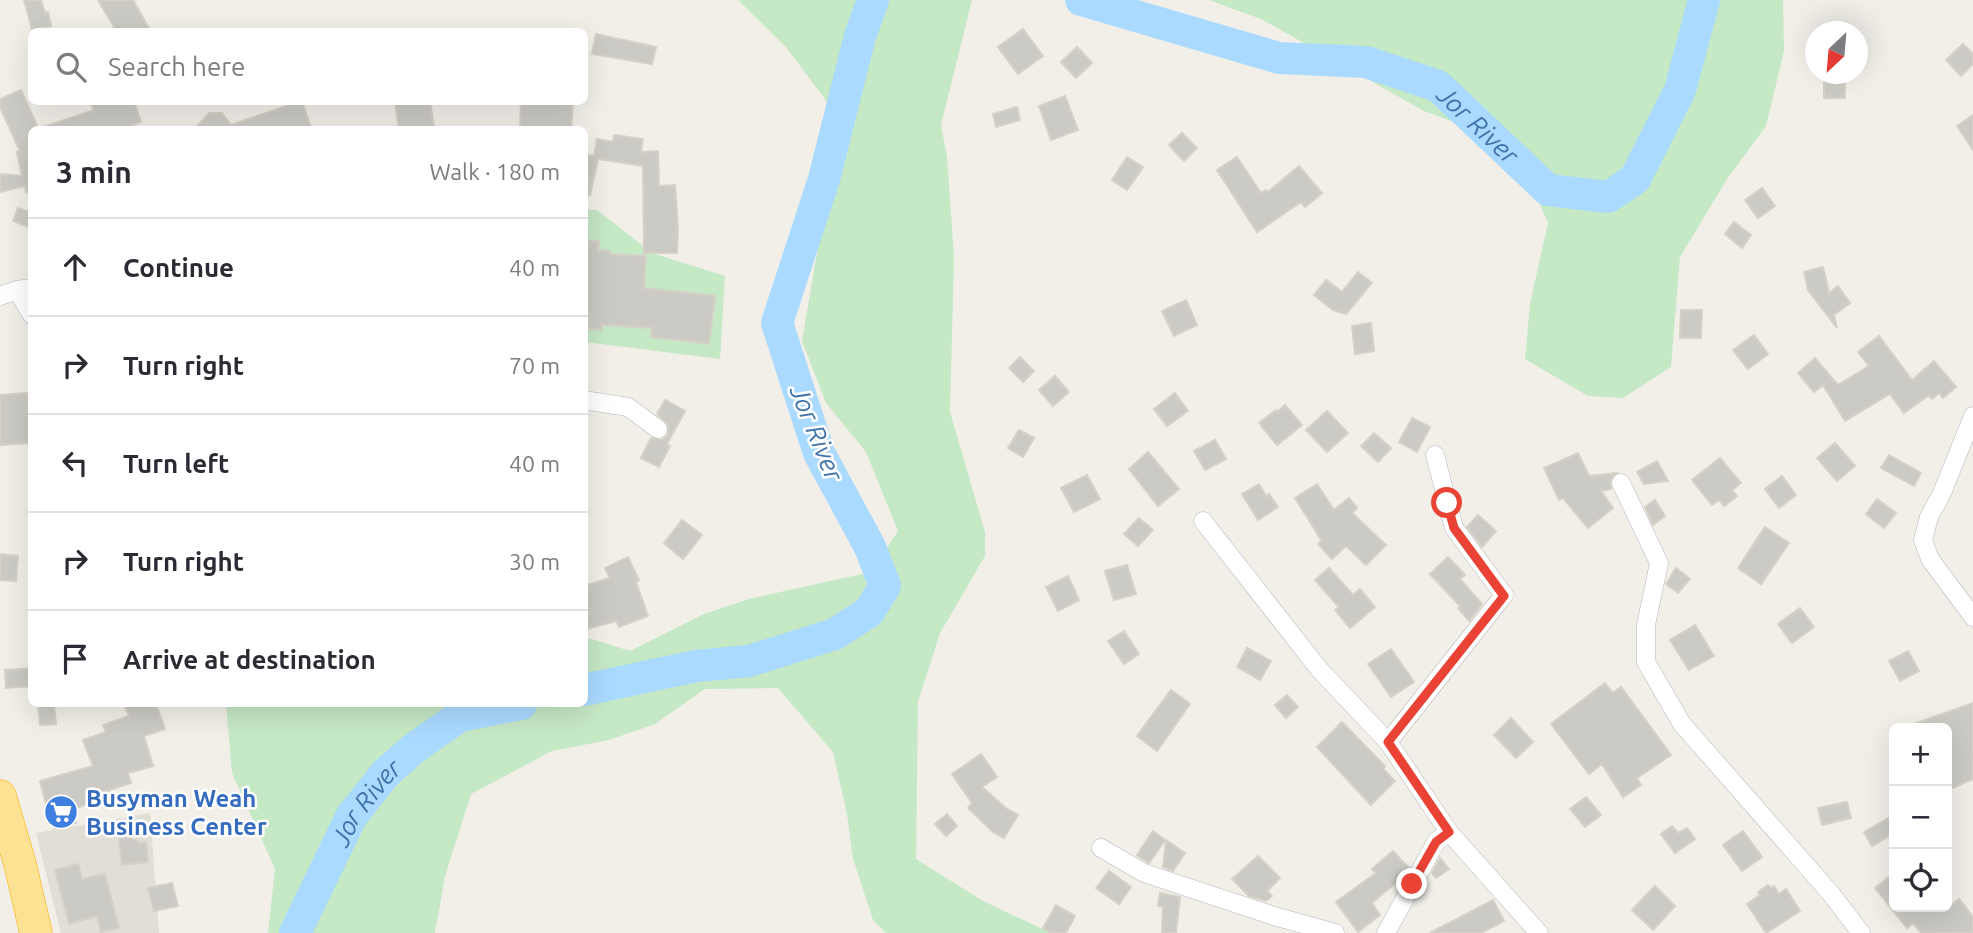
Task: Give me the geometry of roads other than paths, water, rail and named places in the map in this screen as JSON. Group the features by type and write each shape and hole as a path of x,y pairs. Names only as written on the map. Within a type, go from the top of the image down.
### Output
{"highway":[{"path":"0,796 36,933"}],"street":[{"path":"0,296 24,289"},
{"path":"588,401 628,407 658,429"},
{"path":"1973,416 1942,493 1929,517 1923,540 1930,559 1973,617"},
{"path":"1388,742 1504,596 1454,528 1435,455"},
{"path":"1621,483 1659,563 1646,625 1646,662 1682,724 1832,895 1861,933"},
{"path":"1203,521 1319,669 1388,742 1449,832 1539,933"},
{"path":"1386,933 1436,842 1449,832"},
{"path":"1101,848 1144,873 1335,933"},
{"path":"1274,916 1283,933"}],"waterway":[{"name":"Jor River","path":"588,689 696,666 749,661 835,634 869,612 885,586 870,547 819,453 777,323 824,179 860,36 873,0"},
{"name":"Jor River","path":"1081,0 1279,58 1366,62 1438,86 1548,190 1608,197 1635,179 1680,90 1704,0"},
{"name":"Jor River","path":"295,933 351,817 385,774 413,749 460,716 506,707"}],"place":[{"name":"Busyman Weah Business Center","path":"61,812"}]}
